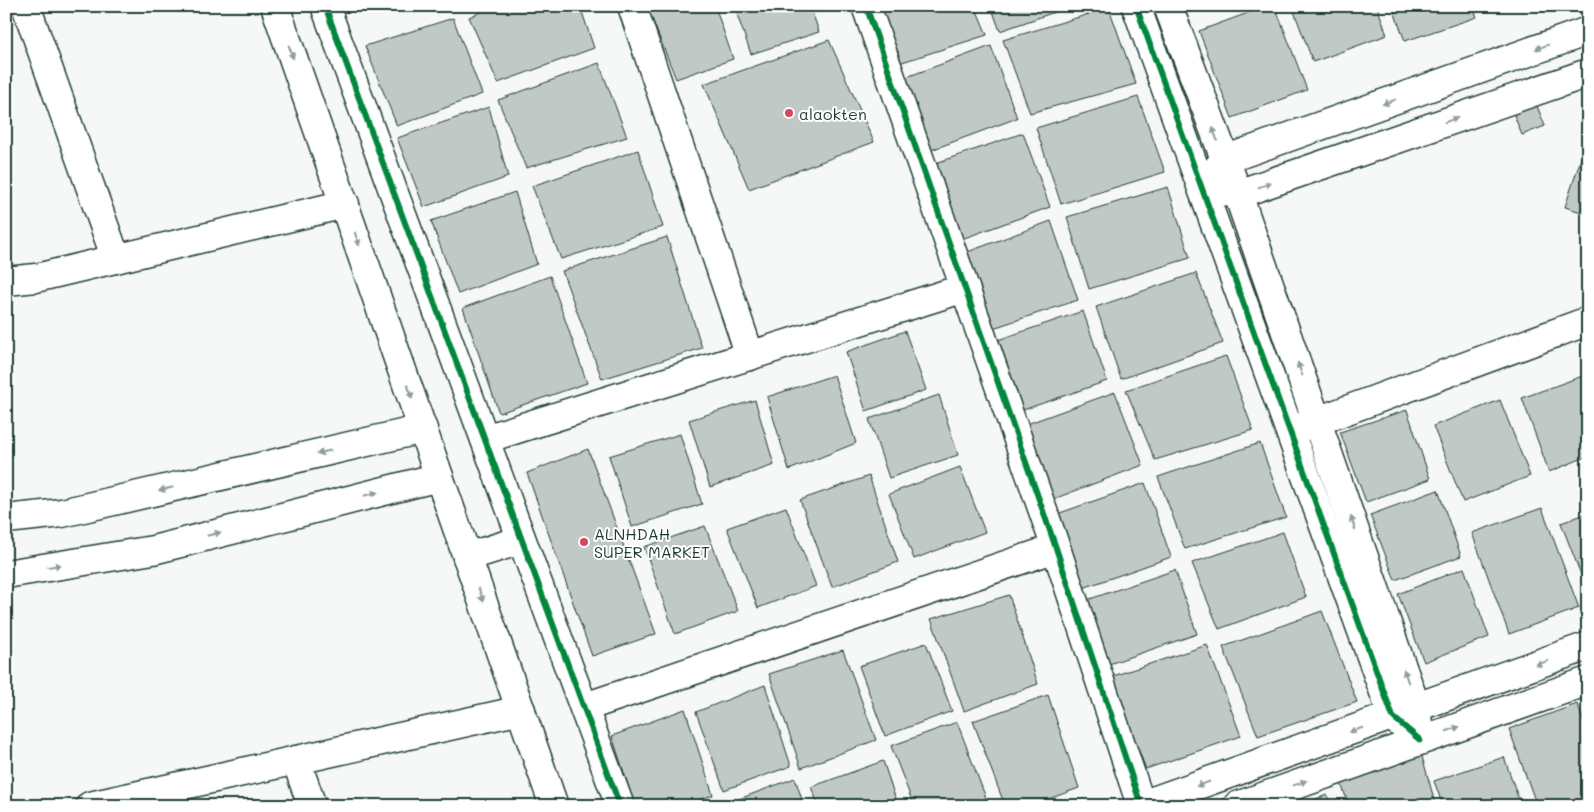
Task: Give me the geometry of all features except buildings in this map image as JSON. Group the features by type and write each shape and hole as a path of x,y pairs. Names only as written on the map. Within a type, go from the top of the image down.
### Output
{"street":[{"path":"26,6 116,259"},
{"path":"275,6 554,806"},
{"path":"325,6 620,806"},
{"path":"632,6 750,356"},
{"path":"866,6 1056,548 1140,805 1588,646"},
{"path":"1136,6 1288,431 1405,712 1420,740"},
{"path":"1168,6 1238,194 1318,421 1405,712"},
{"path":"1201,189 1224,160 1588,30"},
{"path":"1201,189 1238,194 1588,73"},
{"path":"6,281 36,278 344,204"},
{"path":"485,439 965,288"},
{"path":"1288,431 1588,321"},
{"path":"6,519 62,513 423,429"},
{"path":"6,574 153,550 439,477"},
{"path":"467,557 521,540"},
{"path":"584,707 1056,548"},
{"path":"1237,806 1588,681"},
{"path":"90,806 521,710"},
{"path":"296,760 312,806"}],"cycle path":[{"path":"325,6 620,806"},
{"path":"866,6 1056,548 1141,805"},
{"path":"1136,6 1393,717 1420,740"}],"place":[{"name":"alaokten","path":"789,113"},
{"name":"ALNHDAH SUPER MARKET","path":"584,542"}]}
